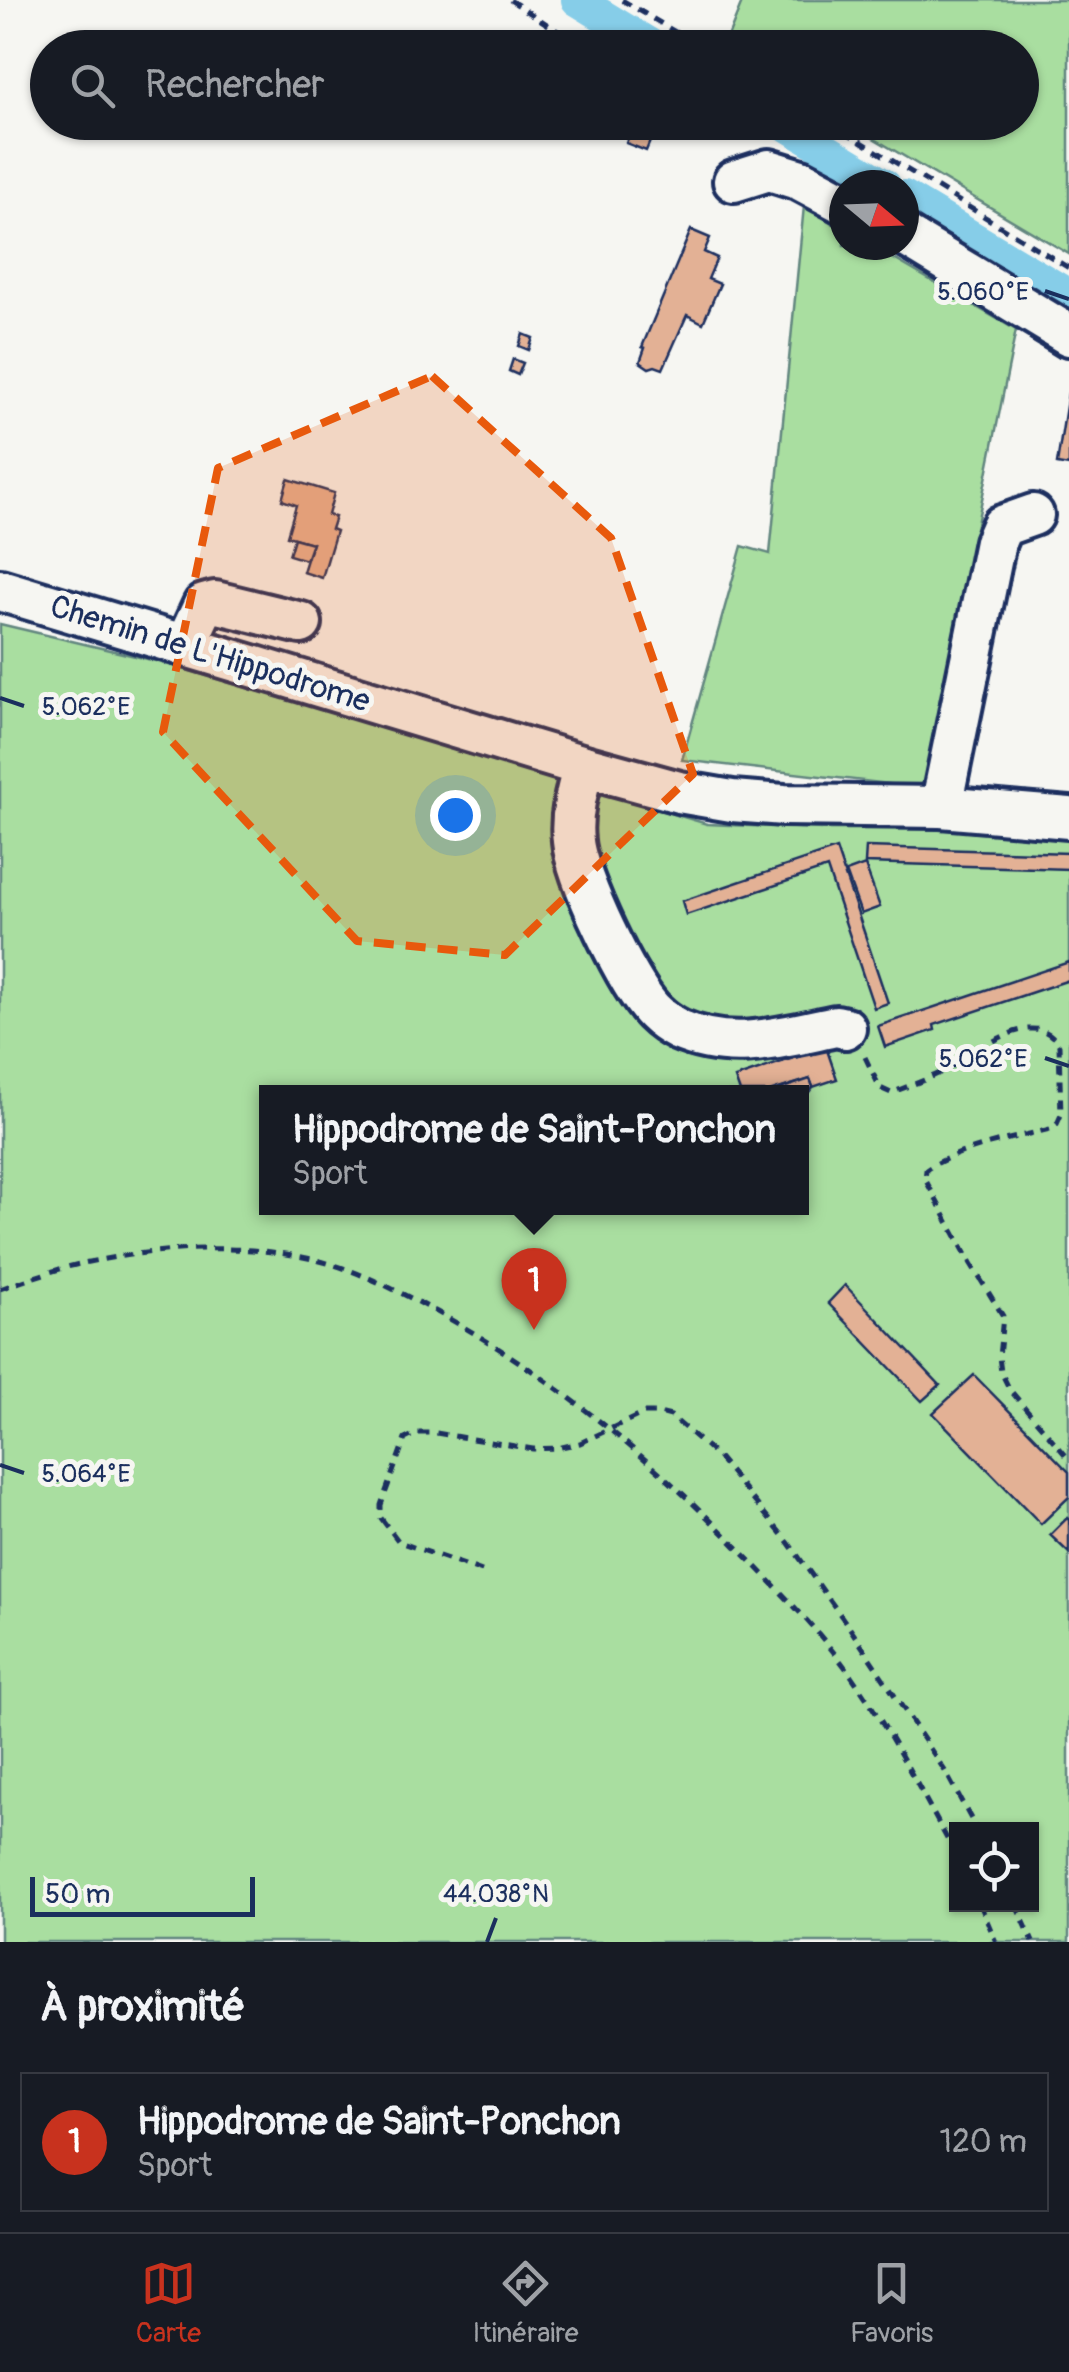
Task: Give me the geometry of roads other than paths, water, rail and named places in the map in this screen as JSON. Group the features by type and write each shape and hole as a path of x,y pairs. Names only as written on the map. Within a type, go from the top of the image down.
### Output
{"street":[{"path":"734,180 769,170 829,194"},
{"path":"919,244 1069,335"},
{"path":"942,808 995,542 1002,526 1033,515"},
{"name":"Chemin de L'Hippodrome","path":"8,597 680,792 784,805 942,808 1069,818"},
{"path":"185,646 204,606 215,602 301,623"},
{"path":"584,766 573,824 581,873 633,984 653,1012 676,1029 726,1042 758,1043 836,1026 846,1028"}],"waterway":[{"path":"577,0 626,30"},
{"path":"811,140 860,170"},
{"path":"919,205 1069,295"}],"place":[{"name":"Hippodrome de Saint-Ponchon","path":"534,1330"}]}
